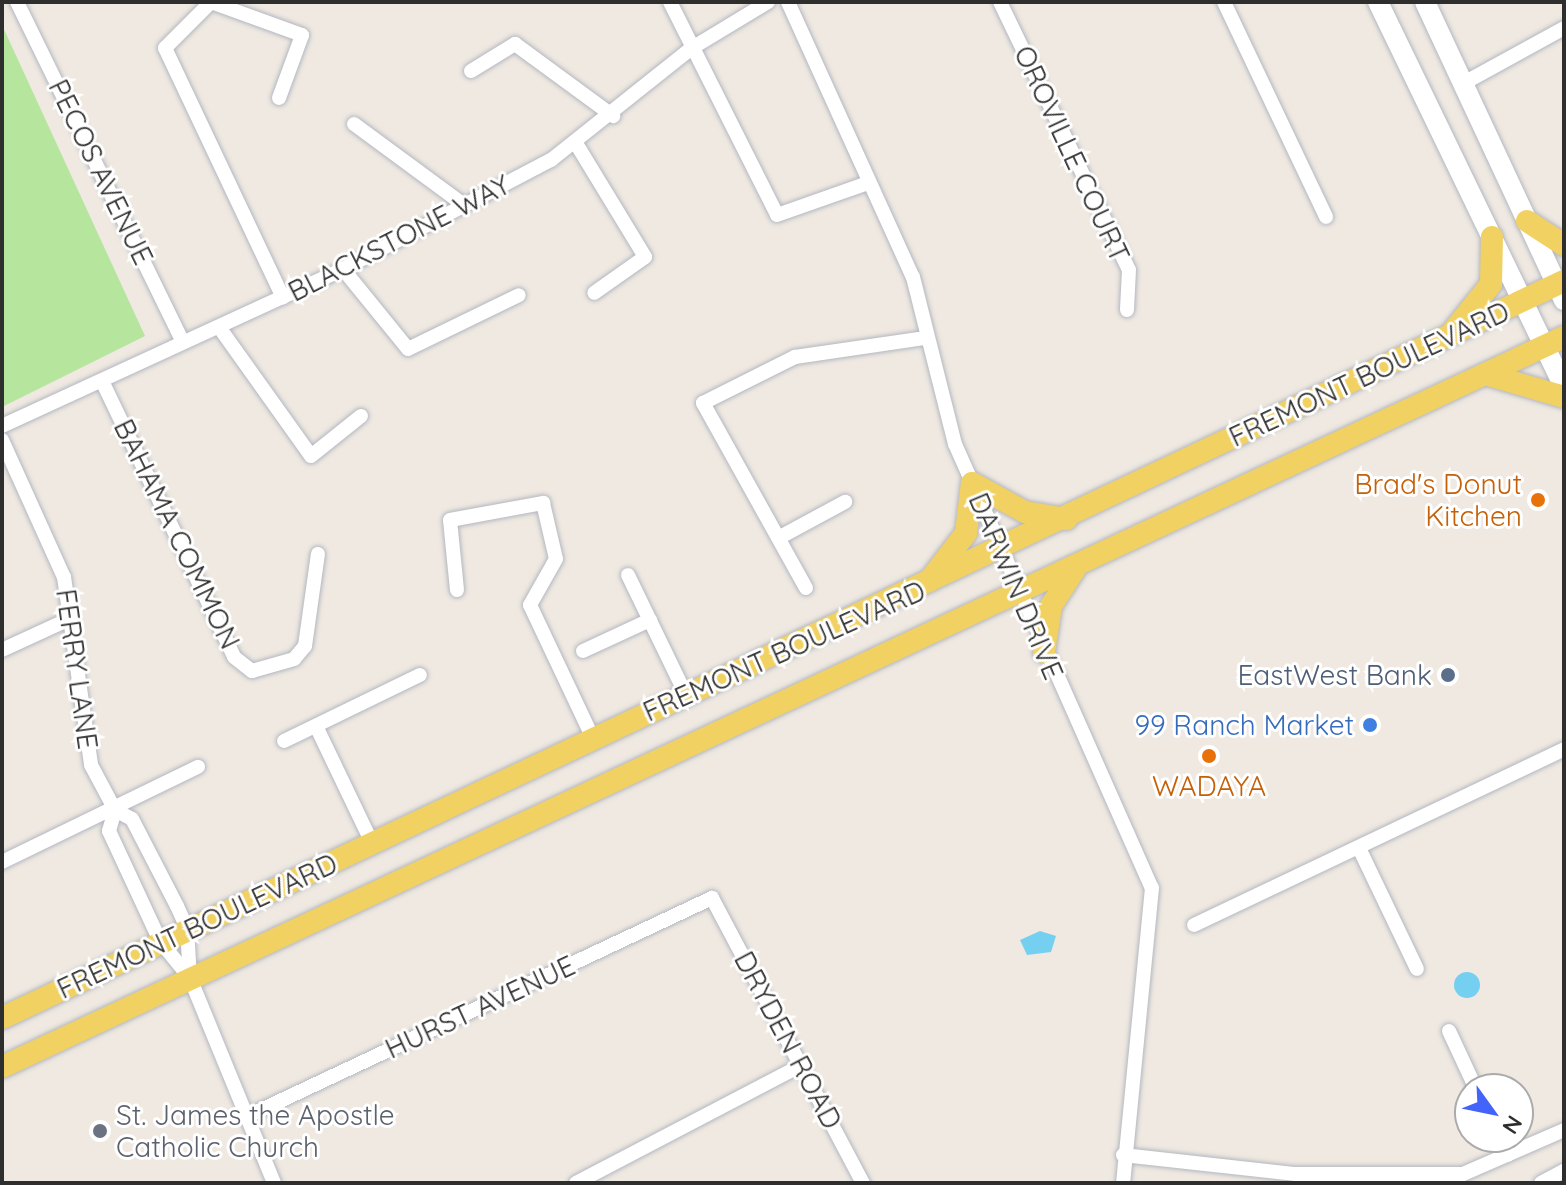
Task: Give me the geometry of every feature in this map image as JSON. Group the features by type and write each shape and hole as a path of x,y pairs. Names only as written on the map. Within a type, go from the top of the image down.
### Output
{"main road":[{"path":"1378,2 1523,302 1554,341 1564,386"},
{"path":"1425,2 1527,221 1562,288"},
{"path":"1527,221 1564,245"},
{"path":"1449,336 1491,284 1492,237"},
{"name":"FREMONT BOULEVARD","path":"2,1018 593,738 1001,553 1449,336 1562,288"},
{"name":"FREMONT BOULEVARD","path":"2,1067 1019,595 1554,341"},
{"path":"1485,374 1564,397"},
{"path":"924,588 966,533 972,483 1025,512 1066,519"},
{"path":"1044,652 1051,606 1076,567"}],"street":[{"name":"PECOS AVENUE","path":"17,2 183,342"},
{"path":"279,98 302,35 211,2 165,48 283,298"},
{"path":"670,2 777,215 868,183"},
{"name":"BLACKSTONE WAY","path":"2,426 103,383 183,342 343,269 577,145 692,48 768,2"},
{"name":"DARWIN DRIVE","path":"788,2 913,277 926,338 972,483 1044,652 1152,888 1123,1155 1123,1183"},
{"name":"OROVILLE COURT","path":"1000,2 1129,270 1127,310"},
{"path":"1224,2 1326,217"},
{"path":"1464,83 1564,28"},
{"path":"471,71 515,44 613,116"},
{"path":"354,124 464,205"},
{"path":"577,145 645,257 594,293"},
{"path":"343,269 408,349 519,295"},
{"path":"219,327 311,456 361,416"},
{"path":"806,588 782,536 703,403 795,357 926,338"},
{"name":"BAHAMA COMMON","path":"103,383 234,657 252,671 294,659 305,646 318,554"},
{"name":"FERRY LANE","path":"2,440 64,577 91,765 115,810 132,819 187,928 190,978"},
{"path":"782,536 845,502"},
{"path":"457,590 450,520 543,503 556,559 530,605 593,738"},
{"path":"628,575 686,695"},
{"path":"2,650 69,619"},
{"path":"583,651 650,620"},
{"path":"284,741 420,675"},
{"path":"316,726 372,843"},
{"path":"1194,925 1564,749"},
{"path":"2,862 115,810 198,767"},
{"name":"FERRY LANE","path":"115,810 109,831 160,941 190,978 274,1183"},
{"path":"1359,848 1417,969"},
{"name":"DRYDEN ROAD","path":"712,898 863,1183"},
{"name":"HURST AVENUE","path":"248,1116 712,898"},
{"path":"1449,1031 1469,1073"},
{"path":"576,1183 802,1065"},
{"path":"1123,1155 1340,1174 1463,1174 1564,1130"},
{"path":"1541,1183 1564,1171"}],"green space":[{"path":"2,25 145,336 2,407"}],"water":[{"path":"1040,931 1056,936 1051,952 1027,955 1020,940"},
{"path":"1467,972 1476,976 1480,985 1476,994 1467,998 1458,994 1454,985 1458,976"}],"place":[{"name":"Brad's Donut Kitchen","path":"1538,500"},
{"name":"EastWest Bank","path":"1448,675"},
{"name":"99 Ranch Market","path":"1370,725"},
{"name":"WADAYA","path":"1209,756"},
{"name":"St. James the Apostle Catholic Church","path":"100,1131"}]}
